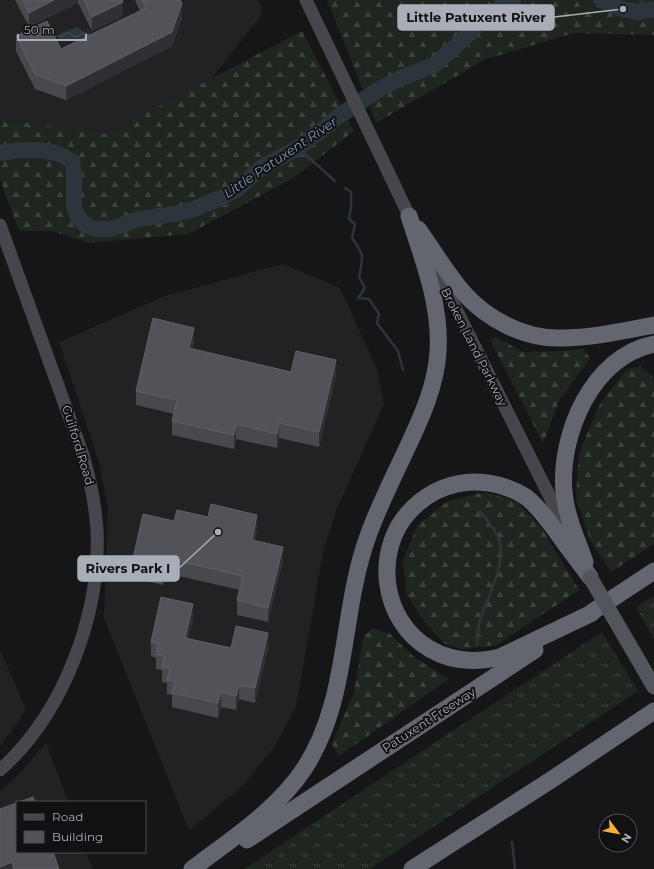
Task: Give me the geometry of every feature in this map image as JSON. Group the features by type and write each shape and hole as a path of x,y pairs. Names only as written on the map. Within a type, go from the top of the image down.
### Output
{"highway":[{"path":"409,216 462,291 476,306 495,319 516,330 537,336 559,339 594,336 654,325"},
{"path":"192,869 266,812 285,793 303,770 315,751 325,727 339,682 353,596 367,538 421,418 429,397 434,377 438,352 438,326 432,289 409,216"},
{"path":"590,577 566,509 564,472 566,453 571,433 578,413 587,397 609,367 625,355 654,344"},
{"path":"590,577 540,510 527,498 514,490 500,485 484,482 465,482 450,485 434,492 418,503 397,528 391,542 387,558 386,572 392,605 408,630 418,641 430,649 456,659 479,661 500,657 592,613"},
{"name":"Patuxent Freeway","path":"203,869 592,613 650,573"},
{"path":"412,869 551,780 654,711"}],"main road":[{"name":"Broken Land Parkway","path":"590,577 654,687"}],"street":[{"name":"Broken Land Parkway","path":"306,0 409,216 590,577"},
{"name":"Guilford Road","path":"0,225 84,455 92,490 97,529 92,598 86,625 71,667 62,686 41,721 16,754 0,770"}],"shaded area":[{"path":"0,0 258,0 262,8 260,17 210,80 106,134 0,119"},
{"path":"283,264 340,288 377,369 384,404 336,511 323,553 296,707 274,747 242,787 189,830 104,618 108,509 100,466 59,342 165,296"},
{"path":"0,649 26,710 0,747"},
{"path":"46,742 68,801 16,801 16,853 86,853 93,869 0,869 0,791 21,773"}],"green space":[{"path":"327,0 654,0 654,35 574,33 486,59 376,123"},
{"path":"302,31 354,131 292,179 188,234 89,243 52,231 19,231 0,179 0,119 106,134"},
{"path":"496,337 523,352 583,349 590,358 559,401 543,443 490,340"},
{"path":"640,366 654,378 654,544 611,572 590,540 576,497 579,453 600,404 626,370"},
{"path":"485,492 516,501 541,527 579,590 497,645 462,649 445,644 422,619 407,595 403,560 417,526 448,501"},
{"path":"654,596 654,639 636,607"},
{"path":"372,628 390,634 415,658 449,679 339,756 332,744 354,692 363,638"},
{"path":"602,632 638,691 370,869 244,869"}],"water":[{"path":"77,27 87,33 88,28 90,34 95,35 78,42 70,39 65,42 60,40 57,36 61,33"}],"building":[{"path":"23,0 54,0 29,13"},
{"path":"84,0 122,0 123,2 92,17"},
{"path":"142,0 180,0 182,3 172,32 66,86 35,74 16,36 47,21 61,49 146,8"},
{"path":"153,318 194,328 189,348 291,372 296,351 336,360 319,432 279,423 277,434 236,424 234,435 172,421 177,400 136,391"},
{"path":"211,504 257,515 252,540 283,547 268,608 237,600 243,576 166,558 163,571 132,563 143,514 174,521 177,510 208,517"},
{"path":"161,597 193,604 185,638 231,648 236,626 268,633 255,688 239,685 236,696 221,692 218,703 172,693 175,681 167,680 170,669 162,667 164,656 156,654 159,644 151,642"},
{"path":"33,797 35,801 22,801"},
{"path":"16,803 16,853 53,853 59,869 15,869 12,862 0,867 0,809"}],"waterway":[{"name":"Little Patuxent River","path":"0,153 19,150 37,150 55,153 72,161 74,172 74,208 79,218 87,226 96,229 111,229 139,219 174,214 194,209 236,190 262,167 298,148 339,116 378,90 399,79 434,65 466,37 481,21 513,0"},
{"name":"Little Patuxent River","path":"601,0 623,9 638,12 654,9"},
{"path":"638,12 641,0"},
{"path":"298,148 335,181"},
{"path":"345,188 351,192 349,219 355,224 352,238 359,248 362,256 359,277 365,288 358,298 369,299 379,314 377,323 398,351 403,370"},
{"path":"477,645 480,620 495,580 501,548 497,535 480,511"},
{"path":"512,842 515,869"}],"place":[{"name":"Little Patuxent River","path":"623,9"},
{"name":"Rivers Park I","path":"218,532"}]}
